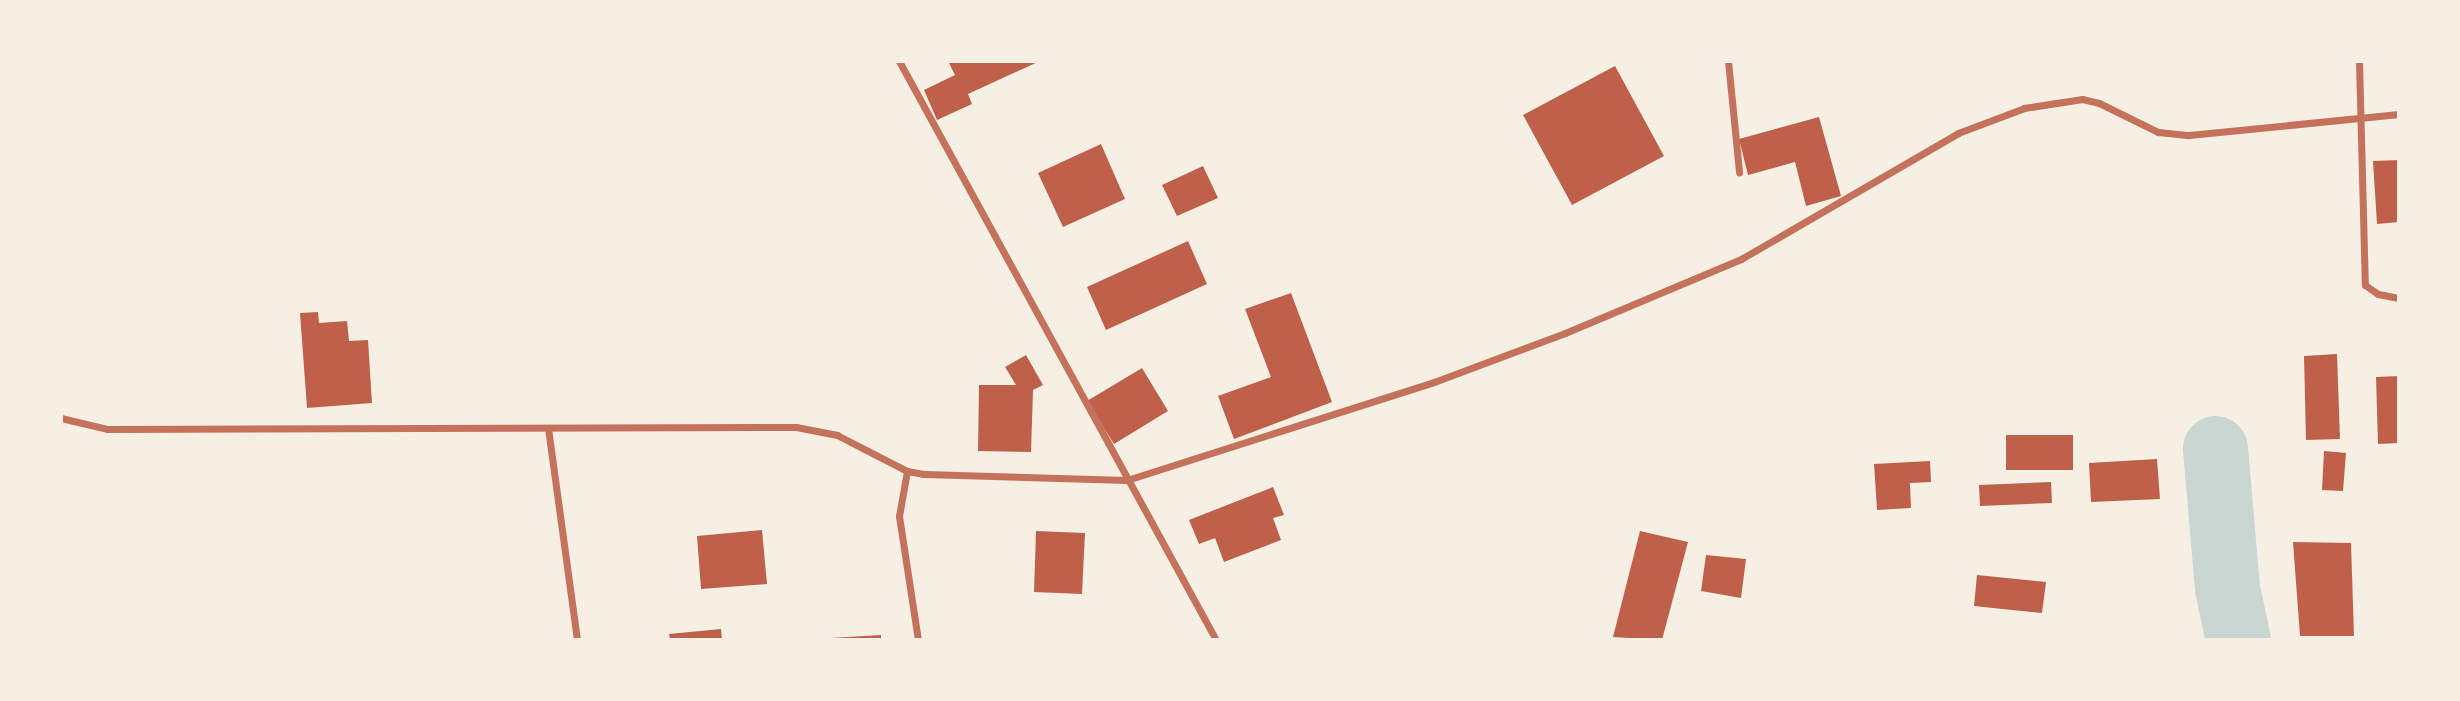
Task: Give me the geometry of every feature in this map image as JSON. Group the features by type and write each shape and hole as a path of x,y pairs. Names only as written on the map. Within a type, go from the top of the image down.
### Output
{"street":[{"path":"898,61 1216,640"},
{"path":"1728,61 1739,173"},
{"path":"2359,61 2365,285 2370,291 2399,298"},
{"path":"61,418 107,429 796,427 854,441 907,471 1127,480 1434,382 1565,333 1741,259 1958,133 2015,111 2082,99 2099,103 2158,132 2189,135 2399,114"},
{"path":"548,428 578,640"},
{"path":"907,471 899,516 918,640"}],"building":[{"path":"948,61 1040,61 968,94 972,104 937,120 924,90 955,75"},
{"path":"1615,66 1664,156 1572,205 1523,115"},
{"path":"1819,117 1841,196 1806,206 1795,162 1748,175 1739,139"},
{"path":"1101,144 1125,199 1063,227 1038,173"},
{"path":"2399,160 2399,222 2377,224 2373,161"},
{"path":"1203,166 1218,198 1177,216 1162,185"},
{"path":"1188,241 1207,284 1106,330 1087,287"},
{"path":"1291,293 1332,402 1234,439 1218,396 1271,377 1245,309"},
{"path":"318,312 319,323 347,321 349,341 368,340 372,403 307,408 300,313"},
{"path":"2337,354 2340,439 2306,440 2304,356"},
{"path":"1026,355 1043,385 1033,390 1031,452 978,451 979,385 1016,385 1005,367"},
{"path":"1142,368 1168,411 1114,444 1087,401"},
{"path":"2399,376 2399,443 2378,444 2376,377"},
{"path":"2006,435 2073,435 2073,470 2006,470"},
{"path":"2324,451 2346,453 2343,491 2322,490"},
{"path":"2157,459 2160,499 2091,502 2089,463"},
{"path":"1930,461 1931,482 1910,483 1911,508 1877,510 1874,464"},
{"path":"2051,482 2052,503 1980,506 1979,485"},
{"path":"1273,487 1284,515 1273,518 1281,540 1224,562 1215,538 1199,544 1189,520"},
{"path":"762,530 767,584 701,589 697,536"},
{"path":"1036,531 1085,533 1082,594 1034,592"},
{"path":"1640,531 1688,542 1662,640 1613,637"},
{"path":"2293,542 2351,543 2354,636 2300,636"},
{"path":"1706,555 1746,559 1741,598 1701,591"},
{"path":"1977,575 2046,582 2042,613 1974,606"},
{"path":"721,629 722,640 670,640 669,634"},
{"path":"881,635 881,640 831,640 831,638"}],"waterway":[{"path":"2215,448 2227,588 2238,640"}]}
